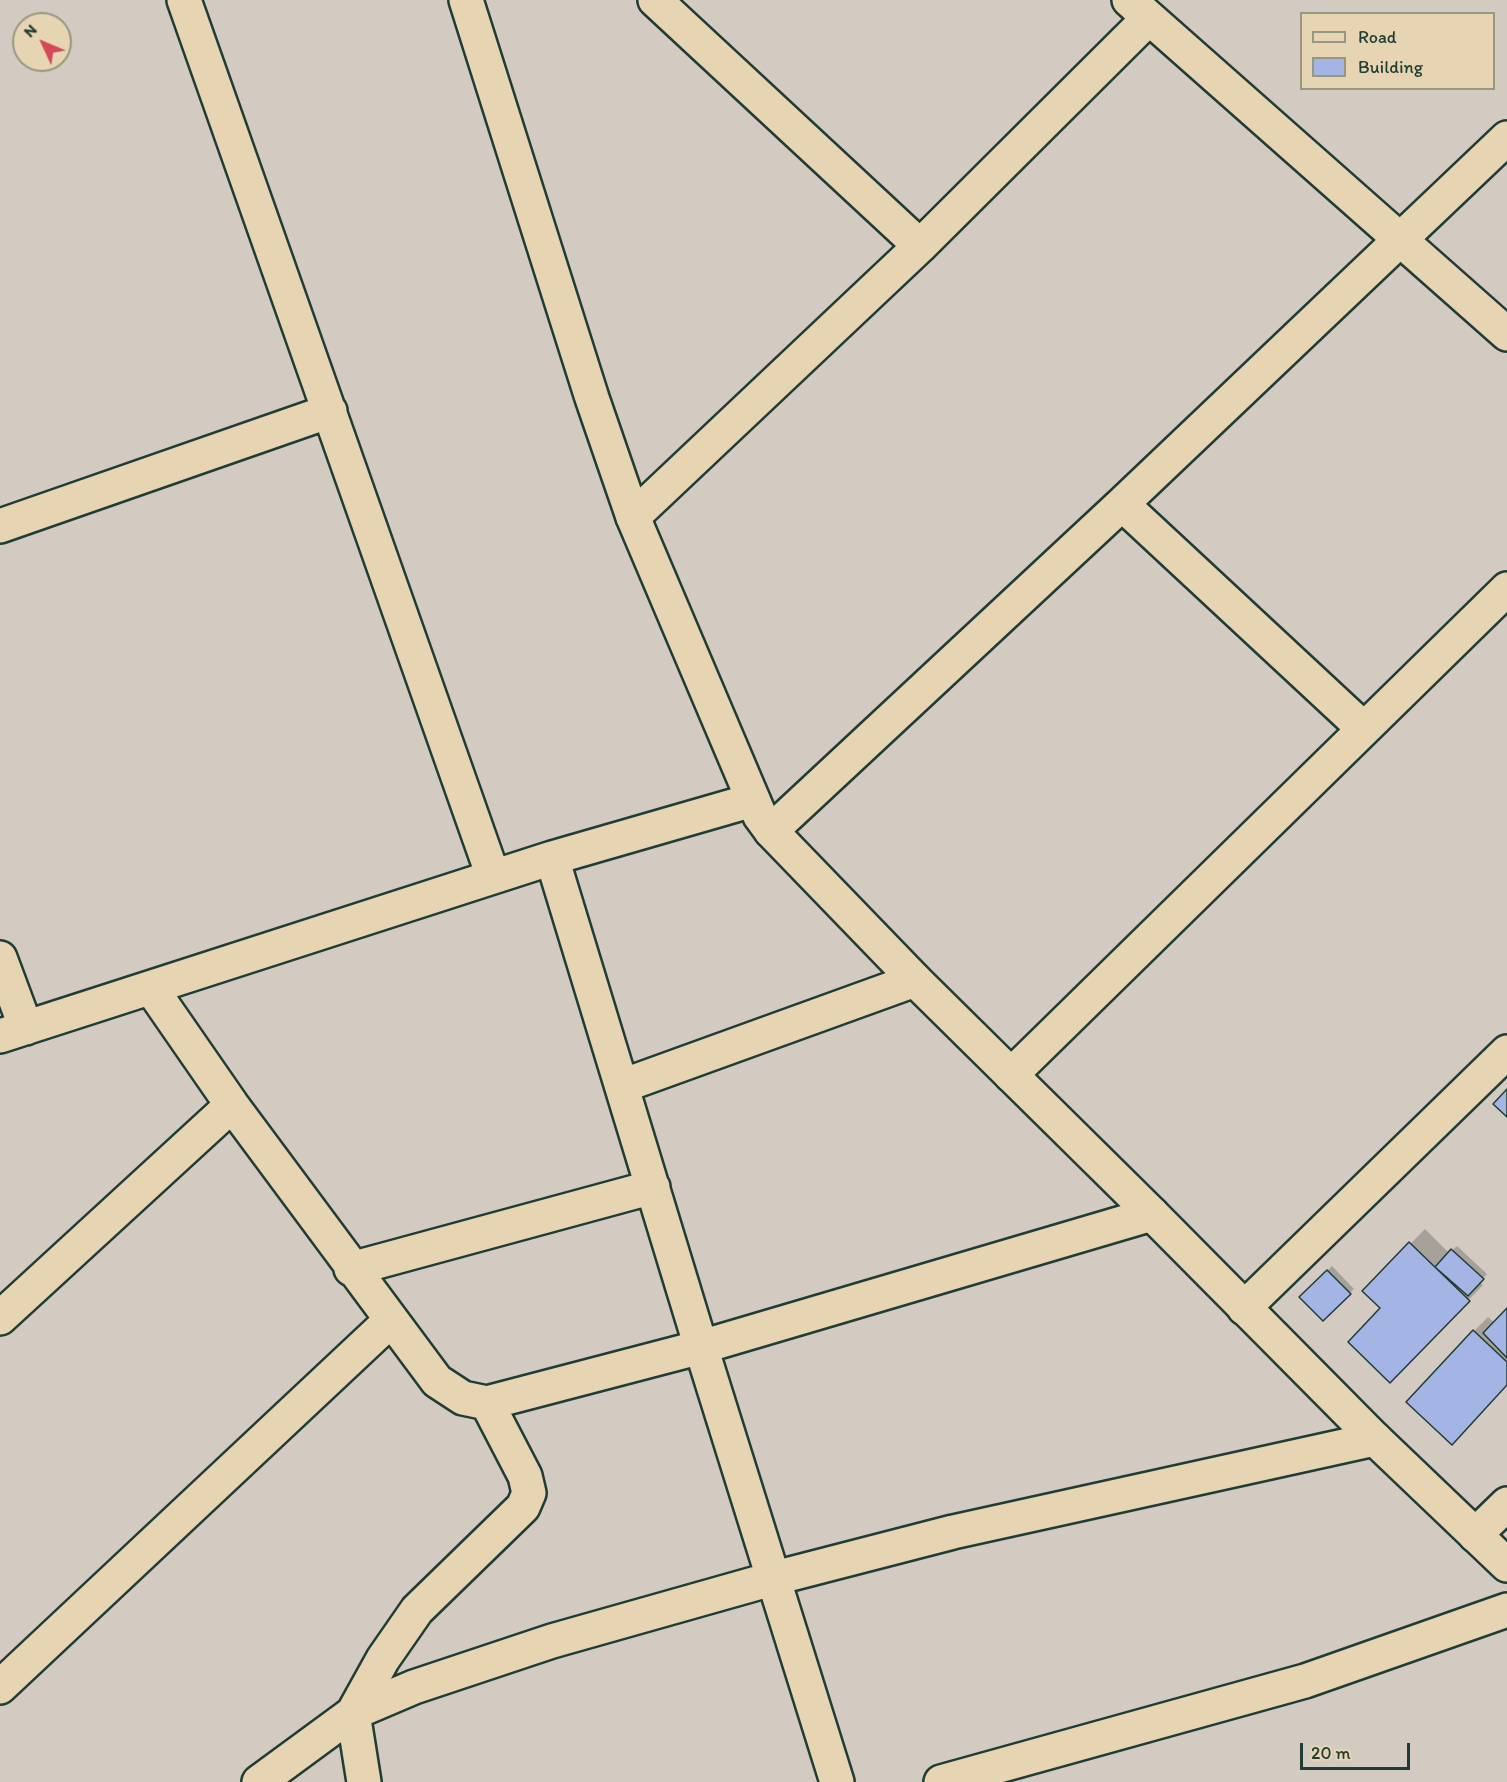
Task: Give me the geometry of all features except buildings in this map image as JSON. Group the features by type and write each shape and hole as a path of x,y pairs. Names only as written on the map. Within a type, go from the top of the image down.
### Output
{"street":[{"path":"184,0 219,106 330,411 493,876"},
{"path":"466,0 585,376 633,517 753,800 771,831 915,980 1375,1439 1507,1565"},
{"path":"655,0 920,246"},
{"path":"633,517 920,246 1139,9 1507,334"},
{"path":"771,831 1122,504 1507,138"},
{"path":"0,526 330,411"},
{"path":"1122,504 1364,729"},
{"path":"1011,1075 1507,589"},
{"path":"0,957 13,1032 493,876 753,800"},
{"path":"552,858 837,1782"},
{"path":"622,1086 915,980"},
{"path":"151,988 351,1269 437,1381 463,1398 487,1404 701,1347 1152,1214"},
{"path":"1244,1308 1507,1052"},
{"path":"0,1318 232,1104"},
{"path":"351,1269 653,1187"},
{"path":"0,1687 390,1322"},
{"path":"364,1782 353,1713 383,1659 417,1610 523,1507 529,1493 525,1476 487,1404"},
{"path":"259,1782 353,1713 414,1687 552,1641 775,1578 953,1532 1375,1439"},
{"path":"1475,1535 1507,1504"},
{"path":"941,1782 1305,1681 1507,1610"}]}
